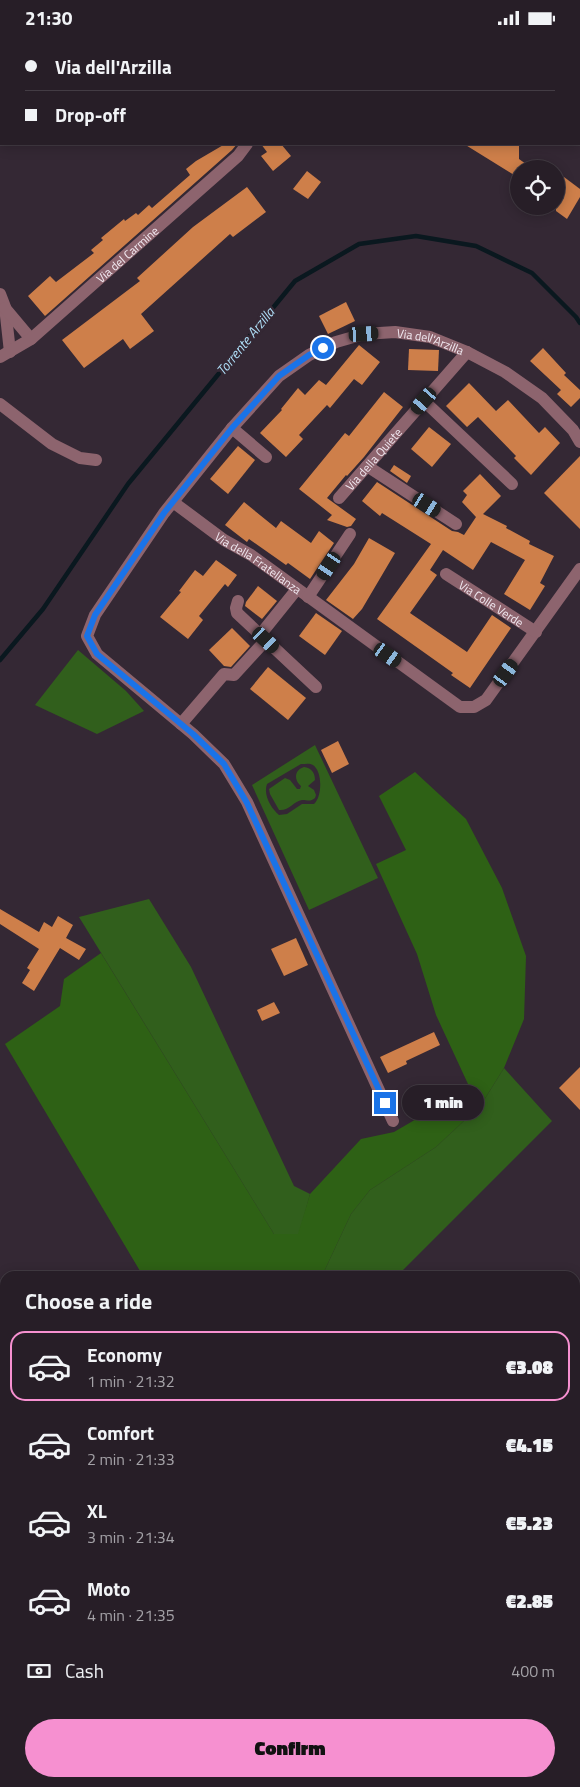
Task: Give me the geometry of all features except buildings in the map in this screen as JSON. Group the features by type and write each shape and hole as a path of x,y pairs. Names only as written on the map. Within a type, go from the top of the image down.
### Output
{"street":[{"name":"Via del Carmine","path":"5,354 31,339 238,157 245,145"},
{"path":"0,294 5,307 31,339"},
{"path":"5,307 5,354"},
{"name":"Via dell'Arzilla","path":"393,1121 247,803 224,764 193,734 97,654 87,636 95,615 173,502 232,428 279,376 309,355 336,342 364,334 395,332 430,337 467,351 505,373 542,398 573,430 580,442"},
{"name":"Via della Quiete","path":"339,498 467,351"},
{"path":"424,401 512,484"},
{"path":"0,404 52,445 80,458 96,460"},
{"path":"232,428 266,457"},
{"path":"367,466 456,524"},
{"name":"Via della Fratellanza","path":"173,502 224,540 252,555 344,623"},
{"path":"308,597 350,534"},
{"name":"Via Colle Verde","path":"344,623 460,707 474,707 486,700 580,569"},
{"name":"Via Colle Verde","path":"446,574 536,631"},
{"path":"181,724 224,674 234,675 297,589"},
{"path":"238,601 237,613 316,687"}],"green space":[{"path":"78,650 126,691 144,711 97,734 35,705"},
{"path":"315,745 378,878 309,910 252,785","holes":["301,764 313,765 316,768 320,779 317,801 314,804 302,804 287,814 279,815 268,801 266,793 267,784"]},
{"path":"304,767 311,769 314,775 315,780 308,786 314,790 315,798 299,801 286,809 279,810 269,789 285,778 290,780 297,789 300,789 301,786 297,781 296,775 298,770"},
{"path":"415,772 466,819 502,888 526,956 524,1019 504,1068 481,1105 436,1147 370,1190 351,1214 324,1271 140,1271 5,1044 60,1006 64,979 101,953 274,1234 298,1234 310,1194 361,1139 394,1132 430,1111 468,1084 436,1015 417,954 376,864 406,850 379,796"},
{"path":"149,899 191,967 294,1186 310,1194 299,1234 274,1234 79,917"},
{"path":"504,1068 552,1121 402,1271 324,1271 351,1214 370,1190 436,1147 481,1105"}],"waterway":[{"name":"Torrente Arzilla","path":"0,660 43,609 128,484 295,281 359,244 416,236 476,246 532,273 580,323"}],"route":[{"path":"323,348 309,355 279,376 232,428 164,513 95,615 87,636 97,654 193,734 224,764 247,803 385,1103"}]}
